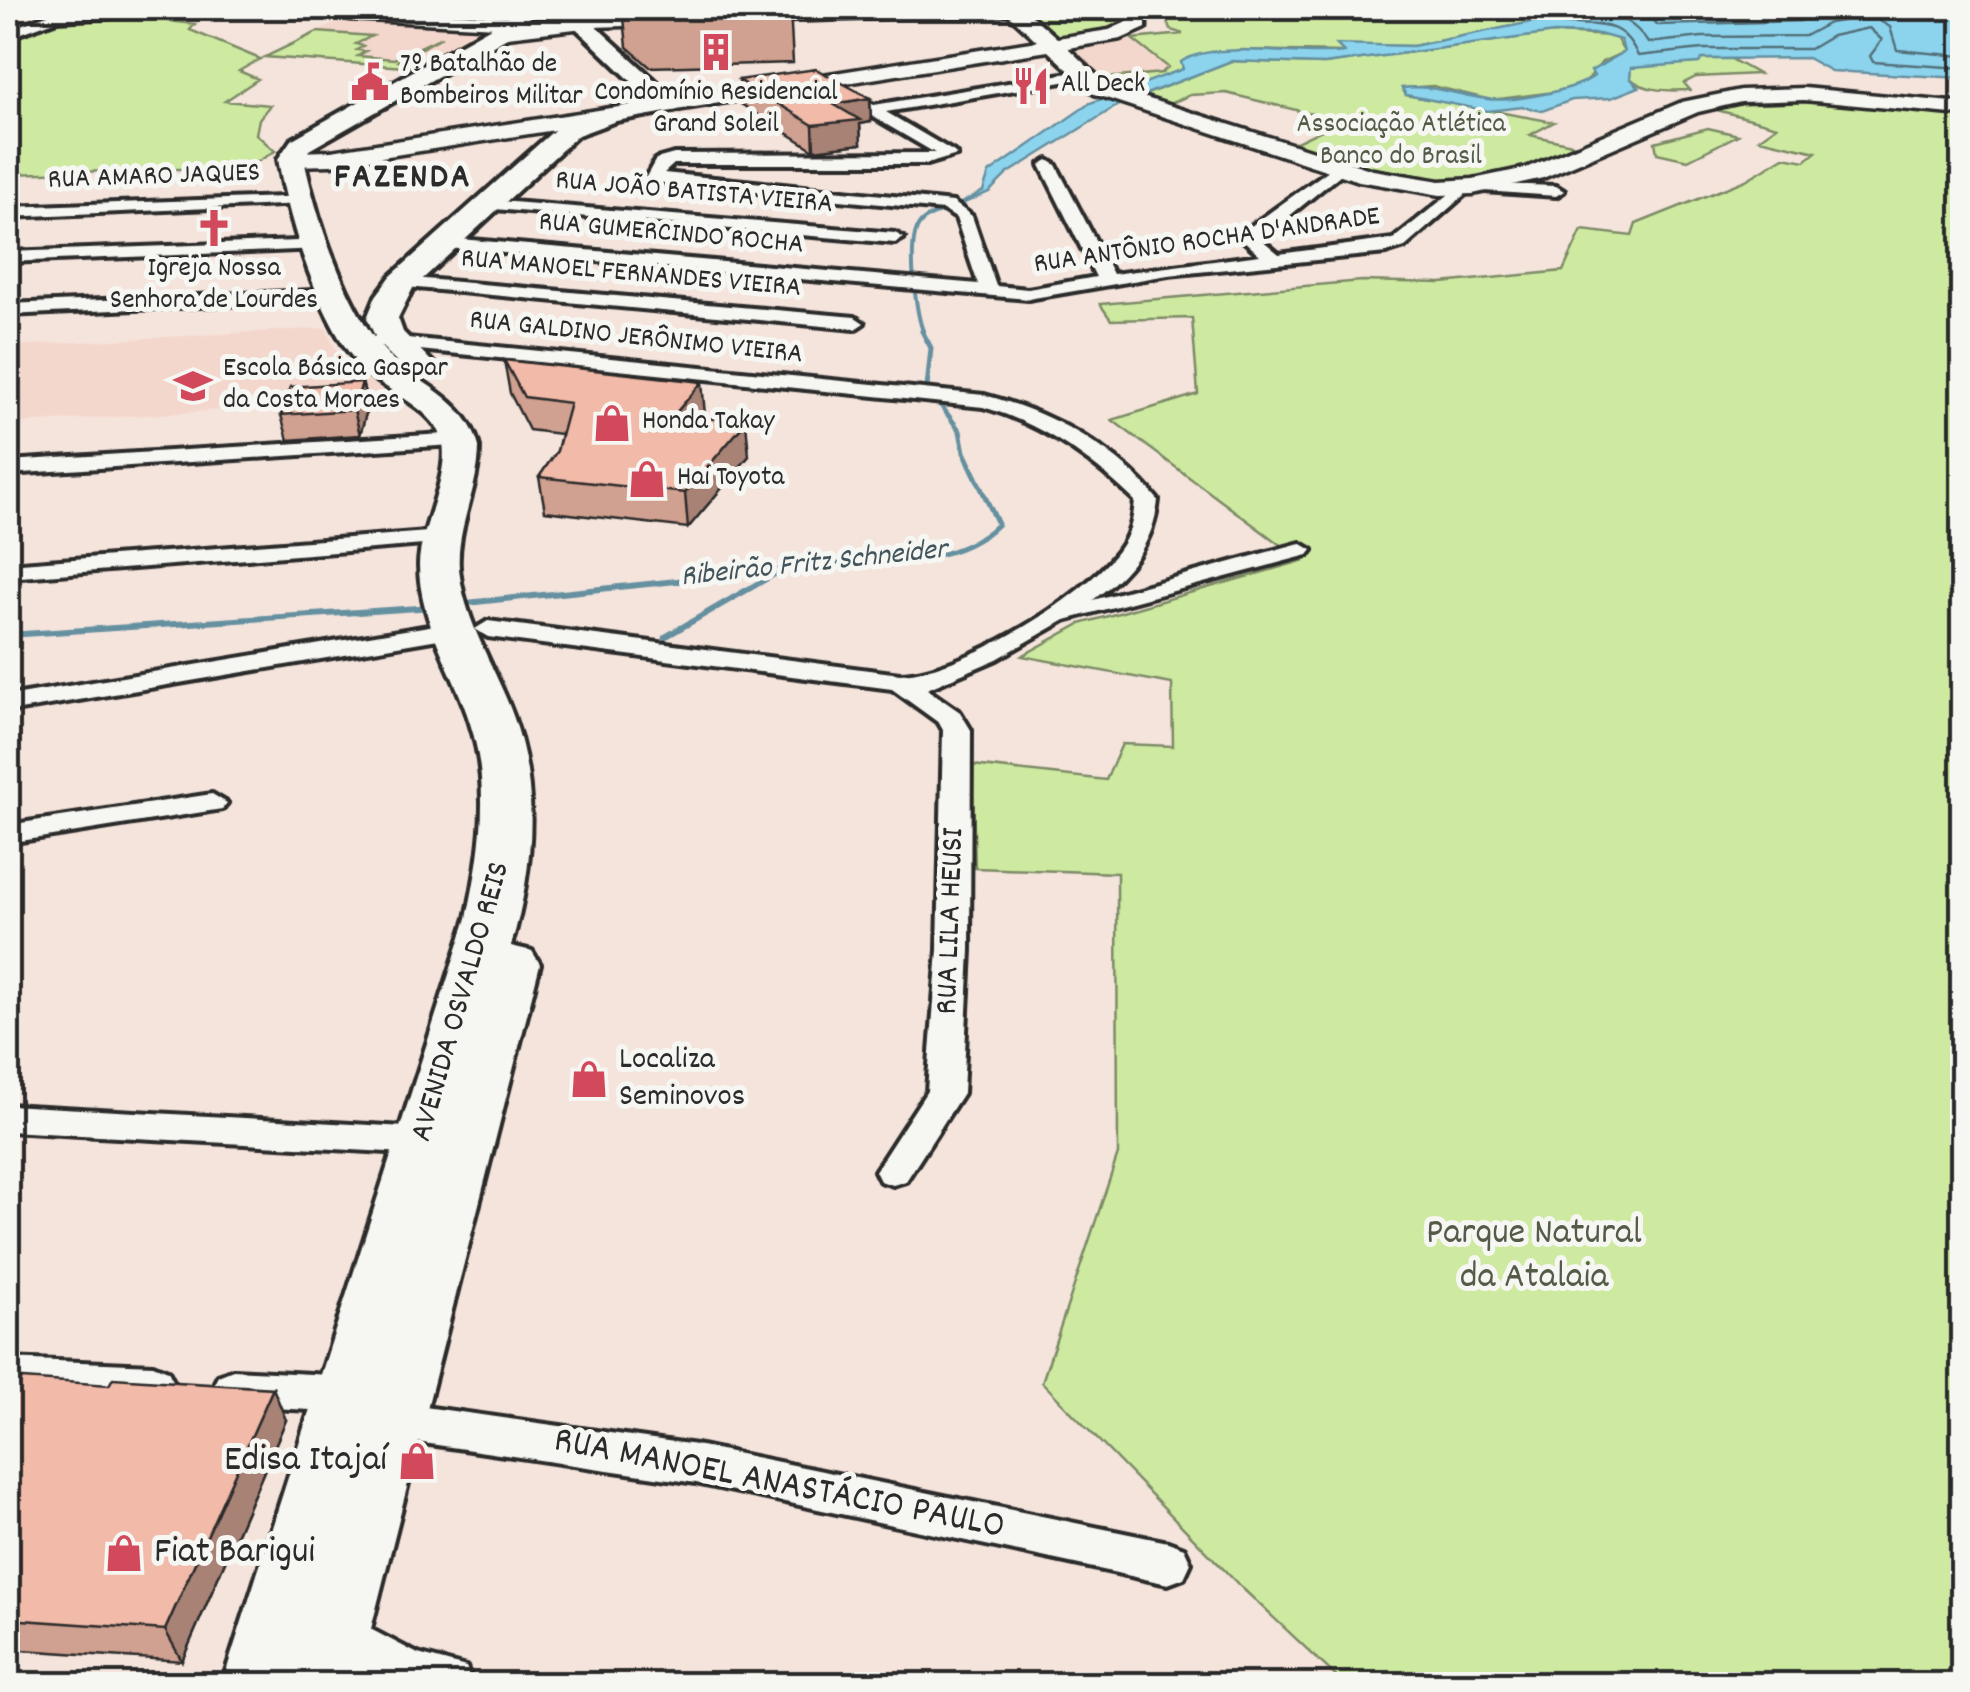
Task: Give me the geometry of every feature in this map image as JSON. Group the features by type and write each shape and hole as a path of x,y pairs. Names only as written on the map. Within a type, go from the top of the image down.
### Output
{"main road":[{"path":"292,164 300,145 531,8"},
{"path":"504,27 548,8"},
{"path":"339,9 504,27 573,14 1013,8 1080,75 1110,94 1394,182 1470,187 1528,178 1714,100 1778,94 1962,108"},
{"path":"292,164 556,128 670,105 1050,46 1127,31 1140,20 1137,8"},
{"path":"573,14 670,105"},
{"path":"374,341 394,291 489,205 556,128"},
{"name":"AVENIDA OSVALDO REIS","path":"262,1684 370,1407 532,878 536,777 523,716 465,613 472,536 490,457 488,434 474,414 374,341 339,298 292,164"},
{"path":"339,298 394,291"},
{"name":"AVENIDA OSVALDO REIS","path":"326,1658 370,1407 424,1141 492,918 506,841 500,746 441,538 462,456 460,439 447,419 374,362 374,341"}],"street":[{"path":"8,34 55,16 282,8"},
{"path":"873,110 1080,75"},
{"path":"823,82 949,154 927,159 674,159 661,162 657,178 954,208 990,291"},
{"path":"1048,165 1106,280"},
{"path":"1275,259 1252,240 1253,233 1340,167"},
{"path":"1470,187 1556,190"},
{"name":"RUA ANTÔNIO ROCHA D'ANDRADE","path":"938,287 1044,293 1106,280 1394,246 1470,187"},
{"name":"RUA AMARO JAQUES","path":"8,212 303,200"},
{"name":"RUA JOÃO BATISTA VIEIRA","path":"489,205 895,238"},
{"name":"RUA GUMERCINDO ROCHA","path":"448,242 938,287"},
{"path":"8,257 319,244"},
{"name":"RUA MANOEL FERNANDES VIEIRA","path":"394,291 855,323"},
{"path":"8,310 339,298"},
{"name":"RUA GALDINO JERÔNIMO VIEIRA","path":"374,341 984,401 1027,414 1052,428 1147,500 1150,513 1144,529 1102,583 1044,622"},
{"path":"8,468 460,439"},
{"path":"8,571 441,538"},
{"path":"8,704 465,613 900,682 936,678 1044,622 1300,550"},
{"name":"RUA LILA HEUSI","path":"893,1171 945,1093 954,950 958,730 950,718 900,682"},
{"path":"8,834 212,803"},
{"path":"8,1118 424,1141"},
{"name":"RUA MANOEL ANASTÁCIO PAULO","path":"8,1376 370,1407 696,1464 1168,1563"},
{"path":"326,1658 419,1682"}],"shaded area":[{"path":"350,16 495,26 419,68 265,57"},
{"path":"1132,39 1169,67 1162,73 1096,79 1066,49"},
{"name":"Escola Básica Gaspar da Costa Moraes","path":"326,328 337,352 394,399 8,424 8,346"}],"green space":[{"path":"1024,8 1129,8 1129,27 1066,40 1051,38"},
{"path":"1148,8 1431,8 1538,21 1413,46 1338,45 1346,52 1238,50 1183,64 1183,69 1172,75 1139,87 1117,88 1096,79 1162,73 1168,67 1132,39 1183,34 1171,30 1165,18 1149,17"},
{"path":"163,15 159,20 195,24 190,30 260,59 239,71 258,79 225,101 270,105 259,119 256,134 275,151 249,167 8,174 8,37 62,19"},
{"path":"317,32 372,36 356,44 363,46 357,50 366,51 358,56 394,59 442,37 398,61 419,68 265,57"},
{"name":"Associação Atlética Banco do Brasil","path":"1554,33 1615,36 1624,52 1602,62 1585,83 1554,92 1491,100 1433,86 1402,88 1406,95 1554,122 1530,135 1581,146 1531,169 1494,178 1464,180 1406,175 1290,145 1341,121 1226,93 1190,95 1169,104 1139,97 1231,61 1324,64"},
{"path":"1731,59 1758,74 1696,77 1684,83 1690,90 1650,88 1630,78 1630,68"},
{"name":"Parque Natural da Atalaia","path":"1756,99 1962,113 1962,1684 1344,1684 1240,1586 1042,1382 1118,1154 1117,873 975,868 972,765 1106,780 1122,744 1173,746 1172,684 1022,656 1080,624 1302,561 1112,420 1198,394 1192,318 1111,320 1100,304 1362,281 1441,283 1563,271 1582,230 1632,236 1636,224 1746,180 1784,157 1805,161 1816,152 1759,139 1777,126 1713,109"},
{"path":"1708,128 1738,135 1688,160 1657,153 1655,142"}],"water":[{"path":"1431,8 1962,8 1962,78 1831,71 1807,58 1702,59 1699,63 1631,68 1630,78 1639,87 1611,98 1572,100 1542,111 1523,107 1488,111 1406,95 1402,88 1498,99 1543,94 1594,76 1591,71 1624,52 1621,40 1599,34 1554,33 1324,64 1231,61 1120,104 1007,174 989,192 946,211 983,191 989,173 1090,103 1183,69 1181,62 1195,55 1235,50 1344,52 1336,44 1413,46 1537,21"}],"building":[{"path":"816,69 870,98 833,104 860,120 813,125 739,80"},
{"path":"504,360 702,382 674,415 746,422 685,493 539,477 557,451 570,403 524,397"},
{"path":"362,382 354,410 281,415 290,387"},
{"name":"Fiat Barigui","path":"8,1378 109,1385 113,1378 273,1388 165,1630 8,1619 8,1509 14,1497 8,1497"}],"waterway":[{"name":"Ribeirão Fritz Schneider","path":"924,333 914,279 915,234 926,219 953,207"},
{"name":"Ribeirão Fritz Schneider","path":"827,565 934,556 979,539 998,524 964,452 960,431 927,387 931,348 922,331"},
{"name":"Ribeirão Fritz Schneider","path":"827,565 839,564"},
{"name":"Ribeirão Fritz Schneider","path":"457,604 827,565"},
{"name":"Ribeirão Fritz Schneider","path":"808,566 827,565"},
{"path":"665,637 778,572"},
{"name":"Ribeirão Fritz Schneider","path":"8,635 434,607"}],"place":[{"name":"Condomínio Residencial Grand Soleil","path":"716,52"},
{"name":"7º Batalhão de Bombeiros Militar","path":"370,82"},
{"name":"All Deck","path":"1031,86"},
{"name":"Igreja Nossa Senhora de Lourdes","path":"214,228"},
{"name":"Escola Básica Gaspar da Costa Moraes","path":"193,386"},
{"name":"Honda Takay","path":"612,423"},
{"name":"Hai Toyota","path":"647,479"},
{"name":"Localiza Seminovos","path":"589,1079"},
{"name":"Edisa Itajaí","path":"417,1461"},
{"name":"Fiat Barigui","path":"124,1553"}],"district":[{"name":"FAZENDA","path":"403,179"}]}
